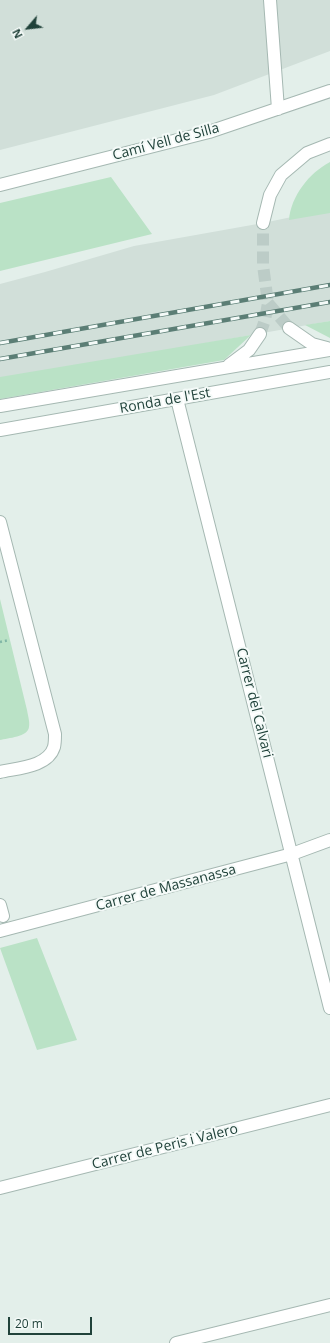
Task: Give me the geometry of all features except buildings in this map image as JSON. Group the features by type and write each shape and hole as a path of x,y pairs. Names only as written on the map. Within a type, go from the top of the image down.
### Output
{"street":[{"path":"270,0 278,109"},
{"name":"Camí Vell de Silla","path":"0,185 209,132 330,91"},
{"path":"263,223 270,195 282,175 307,153 330,144"},
{"path":"289,328 312,344 330,350"},
{"path":"225,367 249,350 260,334"},
{"name":"Ronda de l'Est","path":"0,406 330,350"},
{"name":"Ronda de l'Est","path":"0,430 330,372"},
{"name":"Carrer del Calvari","path":"177,399 330,1008"},
{"path":"0,522 55,734 54,748 47,757 37,764 0,772"},
{"name":"Carrer de Massanassa","path":"0,931 292,854 330,840"},
{"name":"Carrer de Peris i Valero","path":"0,1188 330,1105"},
{"path":"176,1343 330,1305"}],"shaded area":[{"path":"0,0 330,0 330,51 214,95 0,150"},
{"path":"330,209 330,321 0,380 0,284 134,246 263,223"}],"green space":[{"path":"330,162 330,213 289,220 293,202 302,186 315,172"},
{"path":"111,177 152,234 0,271 0,203"},
{"path":"330,321 330,338 305,325"},
{"path":"251,335 224,360 0,399 0,377"},
{"path":"0,599 27,710 29,727 25,733 21,735 0,740"},
{"path":"37,938 77,1040 37,1050 0,948"}],"tunnel":[{"path":"260,334 265,320 268,303 263,265 263,223"},
{"path":"268,303 289,328"}],"railway":[{"path":"0,343 330,285"},
{"path":"0,359 330,302"}]}
